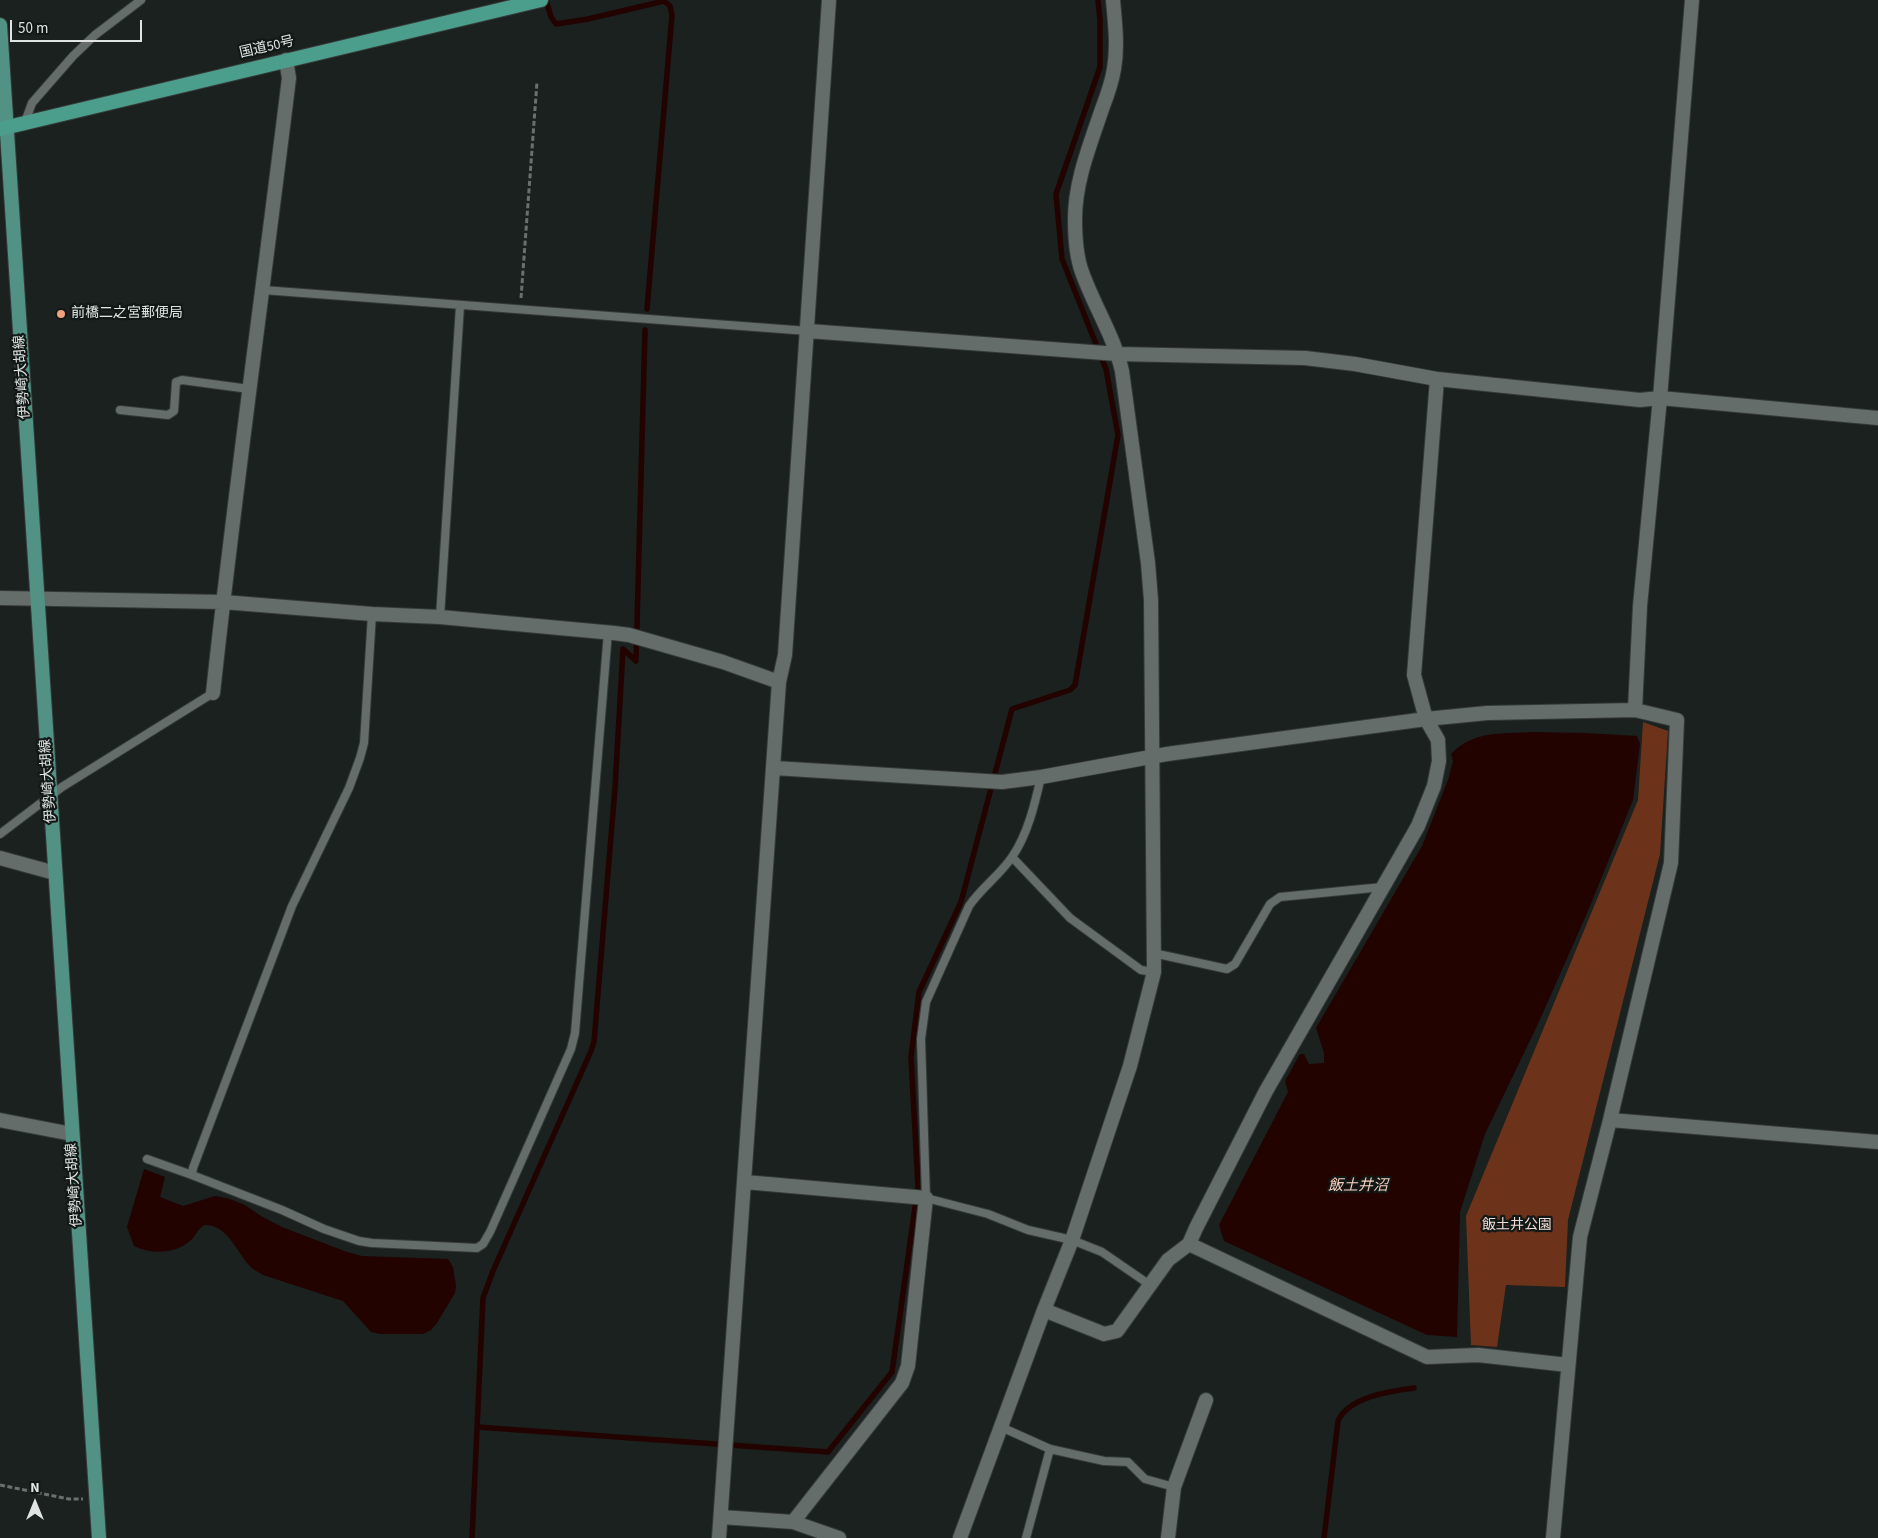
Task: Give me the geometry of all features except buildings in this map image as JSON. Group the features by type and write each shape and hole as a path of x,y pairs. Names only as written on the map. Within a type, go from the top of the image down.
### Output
{"highway":[{"name":"国道50号","path":"3,128 541,0"}],"main road":[{"name":"伊勢崎大胡線","path":"0,24 4,162 38,598 99,1538"}],"street":[{"path":"719,1538 779,682 786,655 829,0"},
{"path":"960,1538 1044,1310 1072,1240 1130,1066 1154,972 1152,685 1148,563 1127,396 1118,354 1082,271 1077,252 1075,220 1077,191 1083,166 1110,87 1114,69 1116,28 1113,0"},
{"path":"1635,710 1640,606 1660,398 1692,0"},
{"path":"212,693 289,78 286,60"},
{"path":"808,331 1118,354 1305,358 1355,364 1437,378 1640,400 1660,398 1878,418"},
{"path":"1044,1310 1104,1334 1117,1331 1168,1260 1189,1244 1266,1091 1418,826 1434,786 1439,761 1438,740 1426,719 1414,675 1437,378"},
{"path":"0,598 223,602 372,614 440,617 608,632 629,635 705,657 779,682"},
{"path":"774,768 1002,782 1041,777 1167,754 1426,719 1487,713 1635,710 1677,720 1671,863 1610,1120 1580,1236 1553,1538"},
{"path":"0,858 55,873"},
{"path":"0,1120 72,1134"},
{"path":"1610,1120 1878,1142"},
{"path":"745,1182 926,1198 908,1366 902,1383 793,1522"},
{"path":"1189,1244 1427,1357 1478,1355 1568,1365"},
{"path":"1168,1538 1174,1487 1206,1400"},
{"path":"721,1517 793,1522 839,1538"}],"lane":[{"path":"25,122 32,103 73,56 95,35 141,0"},
{"path":"263,290 808,331"},
{"path":"440,617 460,306"},
{"path":"120,410 168,415 174,411 176,382 182,380 249,388"},
{"path":"192,1175 192,1168 292,906 349,788 360,758 364,743 372,614"},
{"path":"147,1159 359,1241 477,1248 483,1244 562,1071 576,1033 608,632"},
{"path":"0,834 62,787 212,693"},
{"path":"1041,777 1036,802 1023,836 1012,857 978,892 969,906 926,1002 920,1039 926,1198 988,1214 1028,1230 1072,1240 1102,1252 1150,1285"},
{"path":"1012,857 1070,918 1140,970 1154,972"},
{"path":"1153,953 1227,969 1235,964 1270,904 1280,897 1384,887"},
{"path":"1001,1427 1050,1449 1104,1461 1128,1462 1145,1479 1174,1487"},
{"path":"1026,1538 1050,1449"}],"path":[{"path":"520,309 537,82"},
{"path":"0,1485 69,1498 97,1500"}],"green space":[{"name":"飯土井公園","path":"1643,722 1668,731 1660,854 1568,1220 1565,1287 1506,1285 1497,1347 1471,1345 1466,1216 1638,800"}],"water":[{"name":"飯土井沼","path":"1533,732 1637,736 1640,744 1633,800 1588,911 1537,1026 1485,1134 1460,1212 1457,1337 1427,1335 1224,1241 1219,1225 1288,1092 1285,1081 1300,1054 1304,1054 1309,1064 1324,1063 1324,1053 1316,1028 1422,846 1448,780 1453,761 1451,754 1460,746 1479,737"},
{"path":"144,1169 165,1177 160,1197 183,1206 215,1196 230,1199 245,1205 282,1227 347,1252 362,1256 448,1259 453,1267 456,1286 455,1293 431,1330 423,1334 380,1334 371,1332 343,1301 263,1275 253,1269 225,1234 213,1226 203,1226 192,1239 179,1248 164,1252 141,1249 134,1246 127,1227"}],"waterway":[{"path":"546,0 551,17 556,24 588,19 664,1 670,6 672,15 647,309"},
{"path":"477,1427 828,1452 892,1372 918,1186 911,1057 919,992 961,902 1012,709 1070,690 1075,685 1118,435 1106,369 1062,259 1056,194 1100,67 1098,0"},
{"path":"472,1538 483,1298 493,1271 594,1042 615,788 623,649 636,661 645,330"},
{"path":"1324,1538 1338,1421 1343,1413 1360,1401 1382,1393 1414,1388"}],"place":[{"name":"前橋二之宮郵便局","path":"61,314"}]}
